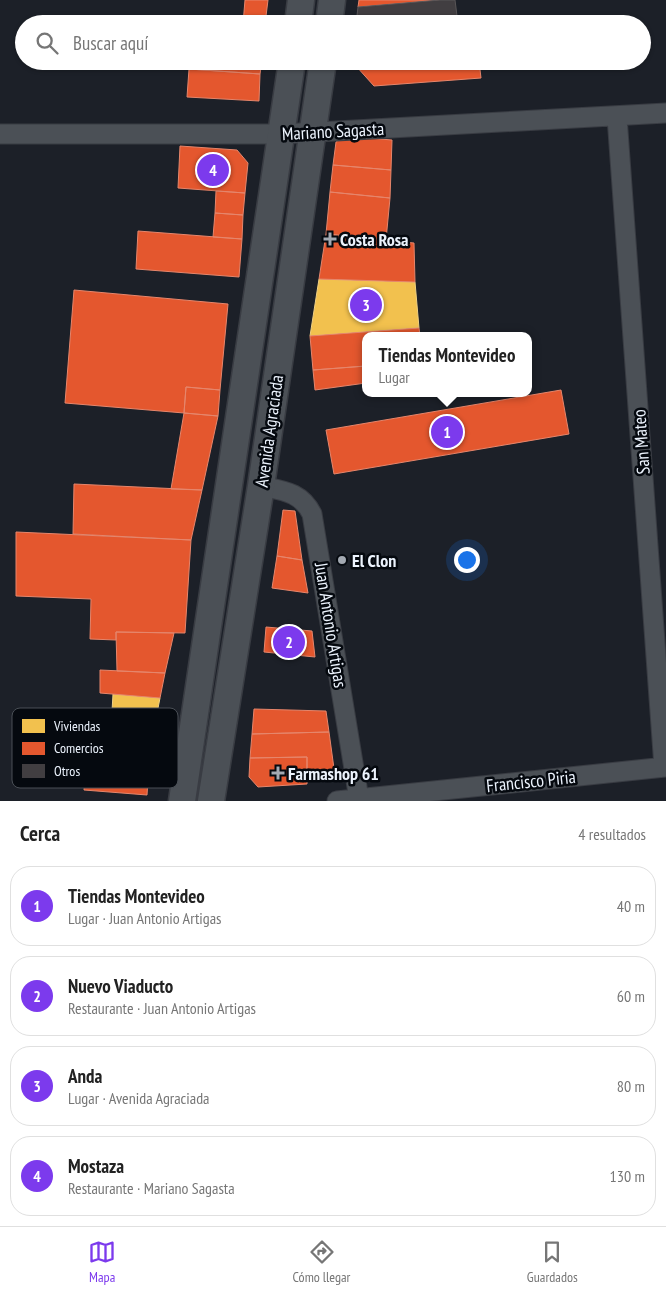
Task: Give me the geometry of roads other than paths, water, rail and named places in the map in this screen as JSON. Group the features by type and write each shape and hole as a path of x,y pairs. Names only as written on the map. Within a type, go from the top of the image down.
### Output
{"main road":[{"path":"299,15 301,0"},
{"path":"330,15 332,0"},
{"name":"Avenida Agraciada","path":"182,801 291,70"},
{"name":"Avenida Agraciada","path":"211,801 261,486 322,70"}],"street":[{"name":"Mariano Sagasta","path":"0,134 281,134 666,113"},
{"name":"San Mateo","path":"617,117 665,767"},
{"name":"Juan Antonio Artigas","path":"261,486 299,496 307,503 312,514 359,799"},
{"name":"Francisco Piria","path":"337,801 665,767"}],"place":[{"name":"Mostaza","path":"213,170"},
{"name":"Costa Rosa","path":"330,239"},
{"name":"Anda","path":"366,305"},
{"name":"Tiendas Montevideo","path":"447,432"},
{"name":"El Clon","path":"342,560"},
{"name":"Nuevo Viaducto","path":"289,642"},
{"name":"Farmashop 61","path":"278,773"}]}
